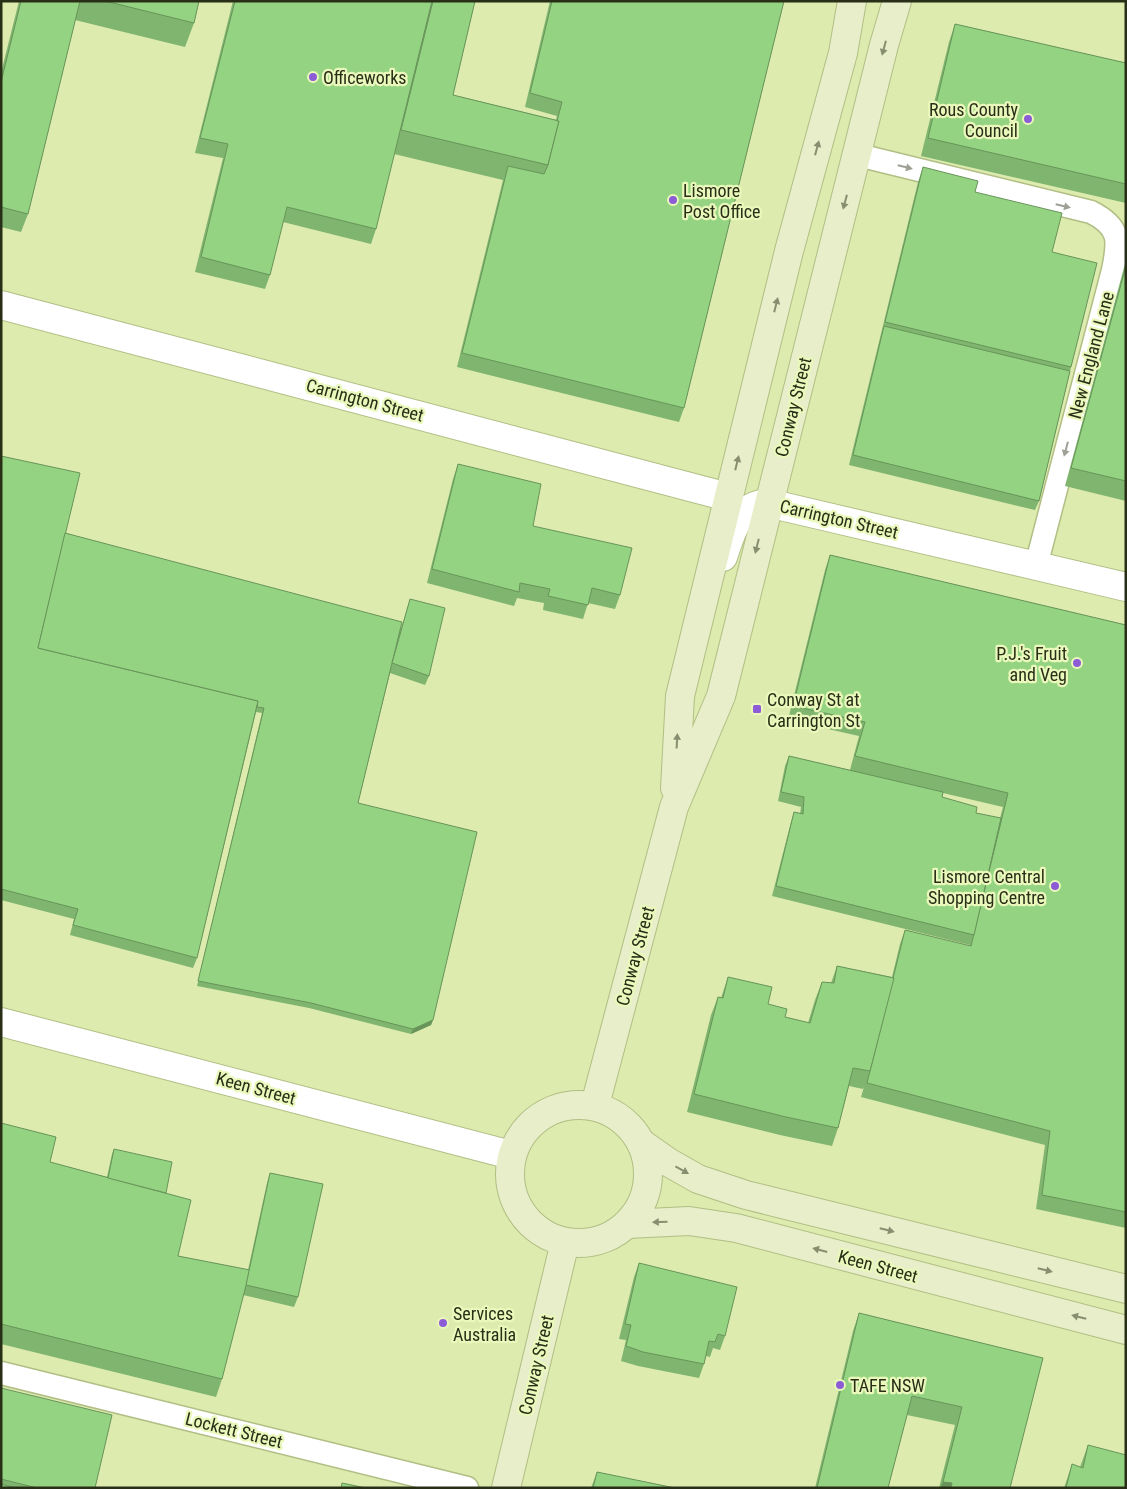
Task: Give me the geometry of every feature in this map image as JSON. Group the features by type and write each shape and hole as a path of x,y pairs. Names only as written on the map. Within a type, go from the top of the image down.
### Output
{"street":[{"name":"Conway Street","path":"674,807 680,696 789,251 843,53 852,1"},
{"name":"Conway Street","path":"595,1106 674,807 721,696 884,45 898,1"},
{"name":"Carrington Street","path":"1,305 728,497"},
{"name":"Carrington Street","path":"680,696 732,531 738,518 757,504 768,503 1126,587"},
{"name":"Keen Street","path":"1,1022 511,1155"},
{"path":"574,1104 595,1106 614,1114 629,1126 641,1143 648,1164 648,1185 640,1207 627,1224 609,1237 588,1243 565,1242 544,1234 526,1220 514,1200 509,1177 511,1155 520,1135 535,1119 553,1108 574,1104"},
{"name":"Keen Street","path":"641,1143 668,1162 698,1179 746,1195 1126,1289"},
{"name":"Keen Street","path":"627,1224 689,1221 736,1228 1126,1330"},
{"name":"Conway Street","path":"506,1488 565,1242"}],"lane":[{"name":"New England Lane","path":"858,155 1091,212 1105,219 1112,228 1118,246 1113,270 1036,566"},
{"name":"Lockett Street","path":"1,1373 467,1488"}],"building":[{"path":"21,1 80,1 28,214 1,207 1,82"},
{"path":"105,1 199,1 194,23"},
{"name":"Officeworks","path":"235,1 432,1 376,229 287,207 270,275 201,257 228,144 200,138"},
{"path":"433,1 475,1 453,95 559,121 548,165 401,130"},
{"path":"552,1 784,1 684,408 462,353 508,166 544,174 548,165 562,102 530,93"},
{"name":"Rous County Council","path":"955,24 1126,63 1126,184 928,138"},
{"path":"923,167 978,181 975,192 1062,213 1052,252 1097,263 1071,367 885,322"},
{"path":"1126,266 1126,481 1071,468"},
{"path":"884,326 1070,371 1039,501 853,455"},
{"path":"1,456 80,473 38,648 258,701 197,958 73,925 78,909 1,889"},
{"path":"458,464 541,484 533,526 632,548 620,595 592,588 588,605 548,596 550,589 520,583 519,592 432,569"},
{"path":"65,533 402,622 358,803 477,832 433,1020 413,1029 311,1003 198,981 264,708 257,707 258,701 38,648"},
{"name":"Lismore Central Shopping Centre","path":"830,555 1126,625 1126,1212 1042,1195 1050,1131 867,1083 905,930 971,946 1008,793 855,756 865,722 793,706"},
{"path":"410,599 445,608 429,676 392,663"},
{"path":"789,756 943,792 942,797 977,807 976,813 1001,818 974,935 776,886 794,812 803,814 804,797 781,792"},
{"path":"837,966 894,978 870,1071 853,1068 838,1128 694,1094 718,997 723,998 728,977 772,987 768,1004 787,1009 785,1017 810,1023 822,982 834,983"},
{"path":"1,1123 56,1137 50,1162 191,1200 178,1256 250,1270 222,1379 1,1324"},
{"path":"114,1149 172,1162 166,1193 108,1178"},
{"path":"270,1173 323,1184 298,1297 246,1285"},
{"path":"639,1263 737,1287 725,1336 718,1334 715,1342 709,1341 704,1364 643,1352 626,1346 631,1325 625,1324"},
{"path":"859,1313 1043,1358 1010,1488 951,1488 952,1483 943,1482 962,1407 912,1396 888,1488 817,1488"},
{"path":"1,1388 112,1415 95,1488 37,1488 1,1479"},
{"path":"1088,1445 1126,1455 1126,1488 1066,1488 1072,1464 1083,1468"},
{"path":"597,1472 675,1488 593,1488"},
{"path":"342,1483 366,1488 341,1488"},
{"path":"1,1484 15,1488 1,1488"}],"place":[{"name":"Officeworks","path":"313,77"},
{"name":"Rous County Council","path":"1028,119"},
{"name":"Lismore Post Office","path":"673,200"},
{"name":"P.J.'s Fruit and Veg","path":"1077,663"},
{"name":"Conway St at Carrington St","path":"757,709"},
{"name":"Lismore Central Shopping Centre","path":"1055,886"},
{"name":"Services Australia","path":"443,1323"},
{"name":"TAFE NSW","path":"840,1385"}]}
